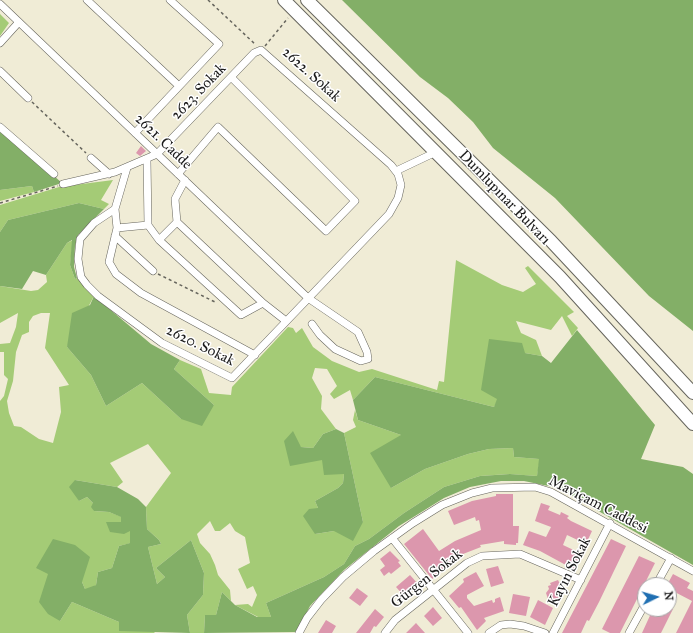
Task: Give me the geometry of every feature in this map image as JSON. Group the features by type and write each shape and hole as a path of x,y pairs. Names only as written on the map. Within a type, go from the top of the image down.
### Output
{"highway":[{"name":"Dumlupınar Bulvarı","path":"284,0 560,277 693,424"},
{"name":"Dumlupınar Bulvarı","path":"307,0 551,241 693,393"}],"street":[{"path":"87,0 179,86"},
{"path":"135,133 219,44 170,0"},
{"name":"2621. Cadde","path":"0,4 308,298 358,332 367,352 368,359 361,361 335,349 320,335 312,324"},
{"path":"0,43 19,22"},
{"name":"2623. Sokak","path":"63,184 109,174 147,160 157,154 254,53 261,50"},
{"name":"2622. Sokak","path":"261,50 396,171"},
{"path":"0,71 28,98"},
{"path":"178,174 218,127 326,231 355,201 231,77"},
{"path":"0,127 54,174"},
{"path":"396,171 436,152"},
{"path":"91,158 109,174"},
{"path":"147,160 148,225 159,240 241,315 263,303"},
{"path":"127,168 115,209 116,232 110,254 110,265 127,284 141,294 255,354"},
{"name":"2620. Sokak","path":"115,209 94,223 80,239 79,267 81,277 89,288 165,346 232,378 391,211 398,198 401,188 401,182 396,171"},
{"path":"184,180 175,199 177,222 263,303 286,322"},
{"path":"159,240 177,222"},
{"path":"116,232 148,225"},
{"path":"116,232 152,271"},
{"name":"Maviçam Caddesi","path":"300,633 308,618 331,589 356,565 392,538 428,514 456,499 482,490 505,487 530,487 543,489 610,523 693,571"},
{"name":"Kayın Sokak","path":"553,633 610,523"},
{"path":"392,538 468,633"},
{"name":"Gürgen Sokak","path":"385,633 395,620 475,559 496,554 511,554 528,557 581,580"},
{"path":"660,577 671,558"},
{"path":"629,633 638,617"},
{"path":"490,633 501,625 510,624 524,626 545,633"}],"path":[{"name":"2622. Sokak","path":"208,0 261,50"},
{"path":"261,50 295,10"},
{"path":"28,98 91,158"},
{"path":"0,203 63,184"},
{"path":"152,271 220,305"}],"green space":[{"path":"342,0 693,0 693,331 649,296 555,198 493,148 473,122 448,98 420,77"},
{"path":"0,14 9,23 0,36"},
{"path":"0,132 21,147 62,183 34,192 32,186 0,190"},
{"path":"113,180 101,200 109,204 104,209 79,203 8,220 0,232 0,205 59,187"},
{"path":"32,186 34,192 0,201 0,190"},
{"path":"79,203 104,209 78,235 75,246 74,267 77,278 75,279 70,265 72,240 67,243 46,275 33,271 22,289 0,286 0,232 8,220"},
{"path":"73,240 70,265 75,279 77,278 94,296 67,347 91,375 106,406 142,383 181,419 214,405 174,369 180,360 201,369 209,393 231,395 232,387 288,327 293,328 296,333 302,328 313,347 332,361 359,372 372,369 437,390 439,381 444,382 456,260 502,285 523,292 536,284 525,268 528,266 574,312 567,316 578,328 572,336 562,316 551,330 516,321 521,333 536,340 542,356 525,353 494,407 375,377 353,400 350,390 334,399 330,394 337,386 327,369 315,368 312,378 322,396 321,409 336,429 323,434 313,448 301,447 284,441 323,460 344,474 343,483 338,488 315,501 318,508 315,534 334,531 363,522 344,433 356,427 353,420 355,410 358,420 401,435 391,488 425,469 468,454 489,449 513,448 514,457 540,459 537,476 509,474 480,476 444,487 404,513 369,539 355,546 344,564 324,577 266,603 271,617 258,617 235,605 248,604 252,607 257,595 253,586 247,589 238,569 250,563 245,537 235,531 230,523 220,531 215,531 210,521 197,534 200,543 210,554 218,575 230,590 231,601 222,592 216,615 205,615 204,633 190,633 187,615 203,595 204,573 191,540 156,568 165,577 157,584 148,547 161,544 159,540 147,529 146,507 171,473 148,444 110,463 123,482 117,487 75,480 79,501 87,497 93,503 94,511 109,512 122,517 121,522 130,530 131,543 119,546 112,568 98,572 96,585 90,589 85,589 82,582 48,574 60,621 72,602 119,622 119,631 153,631 155,633 0,633 0,401 4,396 8,379 4,375 4,352 0,352 0,344 10,343 16,327 18,313 0,323 0,286 31,291 38,290 47,282 46,275 67,243","holes":["41,313 50,313 45,348 69,385 59,387 61,412 53,443 39,439 21,427 14,426 9,413 7,401 13,381 16,352 22,335 29,332 29,322 33,316"]},
{"path":"94,296 151,344 180,360 174,369 214,405 202,426 181,419 142,383 106,406 91,375 67,347 72,313 90,305"},
{"path":"577,330 655,425 641,459 683,467 693,474 693,565 558,488 524,481 501,481 470,487 444,498 399,526 344,570 310,606 297,632 204,633 205,615 216,615 222,592 235,605 257,617 271,617 266,603 324,577 344,564 355,546 369,539 404,513 444,487 480,476 510,474 537,476 539,459 514,457 513,448 489,449 468,454 425,469 391,488 370,453 401,435 358,420 353,400 375,377 494,407 497,399 481,390 489,339 522,343 525,353 542,356 551,363"},
{"path":"336,429 344,433 363,522 353,541 334,531 315,534 303,516 309,509 318,508 315,501 338,488 343,483 344,474 324,475 322,460 290,466 284,441 293,431 301,447 313,448 323,434"},
{"path":"75,480 117,487 138,499 146,507 147,529 159,540 161,544 148,547 157,584 165,577 156,568 191,540 204,573 203,595 187,615 190,633 119,631 119,622 72,602 60,621 48,614 39,602 48,574 36,568 53,539 75,545 90,557 82,582 85,589 96,585 98,572 112,568 119,546 130,543 130,531 124,534 110,532 106,522 121,522 121,517 109,512 94,511 91,507 93,503 87,497 79,501 69,487"}],"building":[{"path":"141,146 146,151 140,156 136,153"},
{"path":"496,494 513,494 513,526 519,526 518,543 516,543 516,545 504,544 504,541 480,545 481,547 463,554 444,567 446,569 432,579 404,544 423,529 439,551 455,541 481,530 479,520 476,521 475,517 454,525 448,511 472,501 496,496"},
{"path":"541,503 550,506 548,510 560,515 561,512 569,516 567,518 571,521 592,531 586,544 567,535 563,545 582,554 575,570 540,551 523,545 529,531 546,537 551,527 535,521"},
{"path":"611,539 626,546 599,602 589,621 587,620 581,633 562,633"},
{"path":"390,551 400,561 398,562 401,566 391,574 389,572 384,576 380,570 385,566 380,559"},
{"path":"639,556 655,563 648,577 637,577 637,599 620,633 610,633 602,629"},
{"path":"498,566 504,583 491,587 486,569"},
{"path":"476,572 484,586 467,595 467,598 474,606 492,600 493,603 495,602 495,599 500,597 504,611 484,618 486,621 477,630 461,607 459,608 449,596 464,582 463,579"},
{"path":"673,574 690,583 687,588 693,591 693,633 676,633 692,601 677,593 677,577 671,577"},
{"path":"410,575 419,585 405,597 396,587"},
{"path":"558,580 561,582 564,594 561,595 562,598 549,602 546,593 549,589 548,586 551,585 550,583"},
{"path":"357,588 368,596 360,606 349,598"},
{"path":"513,594 530,597 526,616 509,613"},
{"path":"538,600 553,608 545,625 530,617"},
{"path":"433,607 442,618 433,626 424,616"},
{"path":"375,609 384,617 376,627 374,626 370,633 356,633"},
{"path":"649,617 669,617 661,633 642,633"},
{"path":"326,620 336,626 332,633 318,633"},
{"path":"416,623 425,633 406,633"}]}
